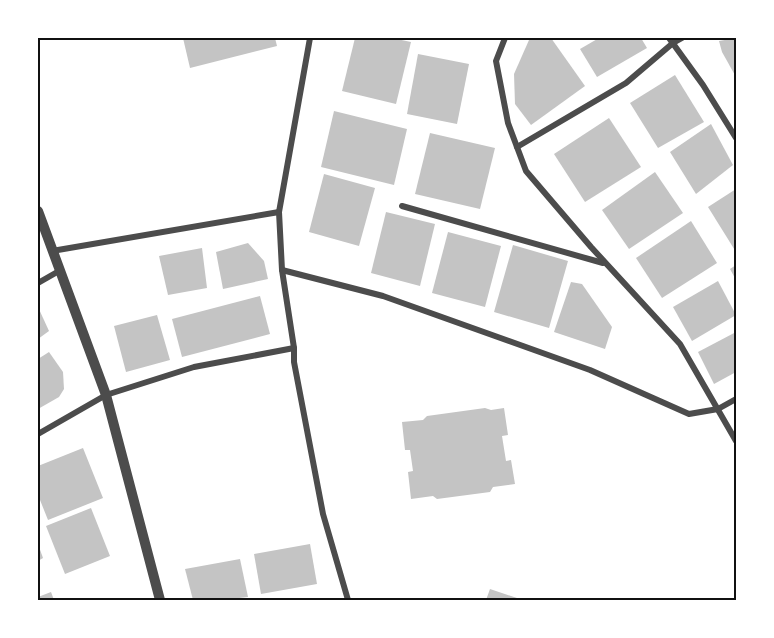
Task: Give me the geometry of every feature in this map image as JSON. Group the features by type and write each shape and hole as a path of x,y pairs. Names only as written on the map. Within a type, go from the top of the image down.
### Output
{"street":[{"path":"310,38 279,212 282,270 294,348 294,362 323,514 347,600"},
{"path":"505,38 496,61 508,123 526,171 606,264 680,344 736,441"},
{"path":"517,147 626,83 671,40 682,38"},
{"path":"671,40 736,138"},
{"path":"402,206 606,264"},
{"path":"38,211 106,395 159,600"},
{"path":"52,251 279,212"},
{"path":"282,270 383,296 590,370 689,414 718,408 736,399"},
{"path":"38,283 59,271"},
{"path":"38,434 106,395 194,367 294,348"}],"building":[{"path":"183,38 275,38 277,46 190,68"},
{"path":"355,38 392,38 411,42 396,104 342,91"},
{"path":"532,38 551,38 585,86 531,125 515,104 514,74"},
{"path":"599,38 641,38 647,48 597,77 580,49"},
{"path":"736,38 736,77 722,52 719,41"},
{"path":"418,54 469,64 457,124 407,114"},
{"path":"675,75 704,122 658,148 630,103"},
{"path":"334,111 407,129 394,185 321,167"},
{"path":"609,118 641,167 585,202 554,154"},
{"path":"711,124 733,165 696,194 670,152"},
{"path":"430,133 495,148 480,209 415,194"},
{"path":"655,172 683,213 629,249 602,210"},
{"path":"324,174 375,188 359,246 309,232"},
{"path":"736,189 736,252 708,207"},
{"path":"386,212 435,224 420,286 371,273"},
{"path":"691,221 717,263 662,298 636,258"},
{"path":"448,232 501,246 485,307 432,293"},
{"path":"248,243 264,261 268,279 223,289 216,252"},
{"path":"513,245 568,261 549,328 494,312"},
{"path":"202,248 207,288 168,295 159,256"},
{"path":"736,265 736,280 730,269"},
{"path":"718,281 736,315 692,341 673,307"},
{"path":"571,282 582,284 612,327 605,349 554,332"},
{"path":"260,296 270,334 182,357 172,319"},
{"path":"38,307 49,331 38,339"},
{"path":"157,315 170,360 126,372 114,326"},
{"path":"736,332 736,372 714,384 698,352"},
{"path":"49,352 63,372 64,389 59,397 38,409 38,359"},
{"path":"485,408 491,410 504,408 508,435 502,436 506,461 511,460 515,484 493,487 490,492 437,499 433,496 411,499 408,472 413,471 410,450 405,450 402,422"},
{"path":"83,448 103,498 48,520 38,495 38,466"},
{"path":"91,508 110,556 65,574 46,526"},
{"path":"38,544 43,558 38,561"},
{"path":"310,544 317,584 261,594 254,554"},
{"path":"240,559 248,597 193,600 185,569"},
{"path":"490,589 523,600 486,600"},
{"path":"51,592 54,600 38,600 38,597"}]}
